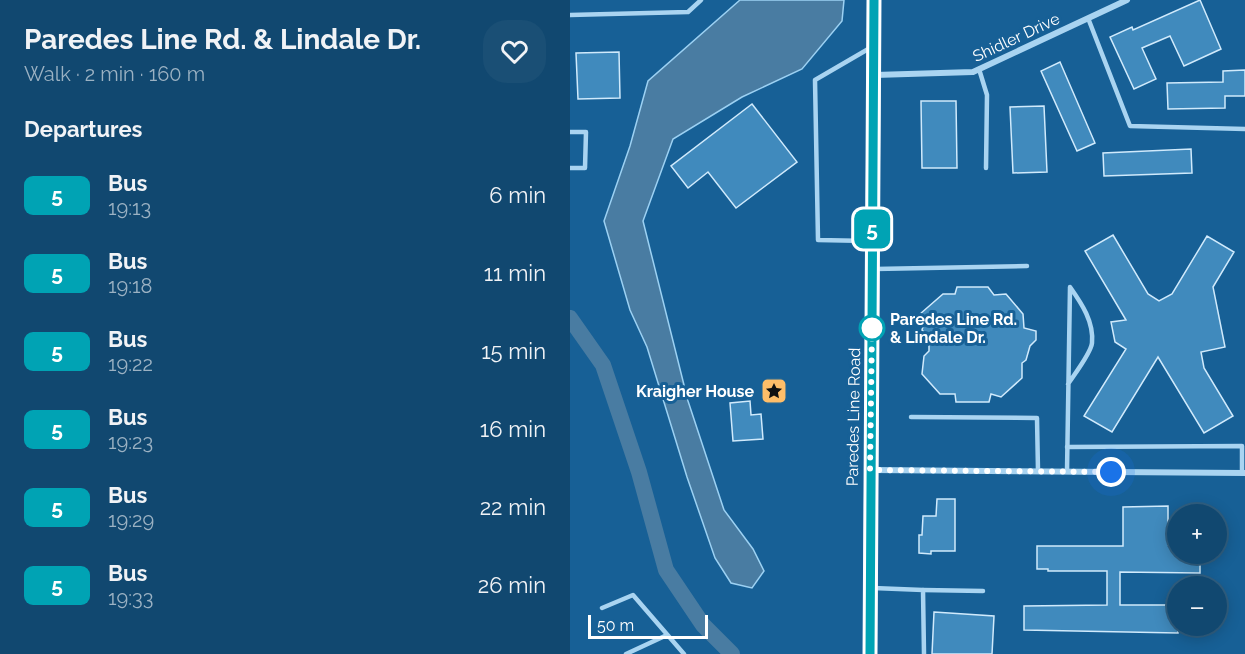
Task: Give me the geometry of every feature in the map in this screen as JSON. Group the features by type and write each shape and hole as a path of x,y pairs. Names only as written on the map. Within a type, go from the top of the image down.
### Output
{"main road":[{"name":"Paredes Line Road","path":"870,654 874,0"}],"street":[{"name":"Shidler Drive","path":"874,75 973,72 1126,0"},
{"path":"870,470 1243,472"}],"lane":[{"path":"570,15 688,12 701,0"},
{"path":"1088,18 1130,126 1245,129"},
{"path":"871,241 818,240 815,80 874,45"},
{"path":"979,69 987,95 986,168"},
{"path":"570,132 586,132 585,168 570,168"},
{"path":"872,269 1028,266"},
{"path":"1067,471 1068,384 1070,287 1085,308 1093,345 1068,384"},
{"path":"911,417 1037,418 1038,471"},
{"path":"1067,447 1242,446 1243,472"},
{"path":"870,588 983,591"},
{"path":"923,590 924,654"},
{"path":"603,608 633,595 684,654"},
{"path":"626,654 667,635"}],"water":[{"path":"740,0 844,0 842,21 802,69 742,97 673,139 643,221 688,401 724,510 753,549 764,571 752,588 731,583 715,558 687,477 647,347 630,310 604,221 630,146 648,81"}],"building":[{"path":"1200,0 1221,49 1184,66 1170,36 1142,48 1156,79 1134,89 1110,37 1132,27 1133,30"},
{"path":"619,52 620,98 578,99 576,53"},
{"path":"1060,62 1095,143 1077,151 1041,71"},
{"path":"1245,70 1245,96 1225,96 1225,108 1168,109 1167,83 1223,82 1223,71"},
{"path":"921,101 956,101 957,168 922,168"},
{"path":"752,104 797,162 736,208 708,172 688,188 671,166"},
{"path":"1044,106 1047,172 1013,173 1010,107"},
{"path":"1191,149 1192,173 1104,176 1103,153"},
{"path":"1113,235 1148,294 1159,301 1172,294 1207,236 1234,252 1213,287 1225,347 1201,352 1204,368 1233,416 1204,433 1158,357 1112,432 1084,416 1126,349 1115,342 1111,322 1126,320 1085,251"},
{"path":"957,287 988,287 994,295 1006,294 1023,314 1024,328 1036,331 1036,340 1030,346 1026,360 1022,363 1022,378 1001,397 991,394 989,402 956,402 955,394 940,394 922,374 924,356 929,351 929,337 922,330 925,320 920,314 943,294 955,294"},
{"path":"750,401 751,415 761,414 763,439 733,441 730,403"},
{"path":"937,499 955,499 955,551 919,553 919,535 922,535 923,516 936,516"},
{"path":"1167,506 1167,564 1200,564 1200,573 1120,572 1120,605 1167,605 1167,633 1024,630 1024,606 1107,605 1107,571 1037,569 1037,546 1123,546 1123,507"},
{"path":"934,612 994,616 992,654 932,654"}],"waterway":[{"path":"570,318 603,365 639,472 666,570 703,625 732,654"}],"bus line":[{"name":"5","path":"870,654 874,0"}],"place":[{"name":"Paredes Line Rd. & Lindale Dr.","path":"872,328"},
{"name":"Kraigher House","path":"774,391"}],"route":[{"path":"872,328 870,470 1111,472"}]}
